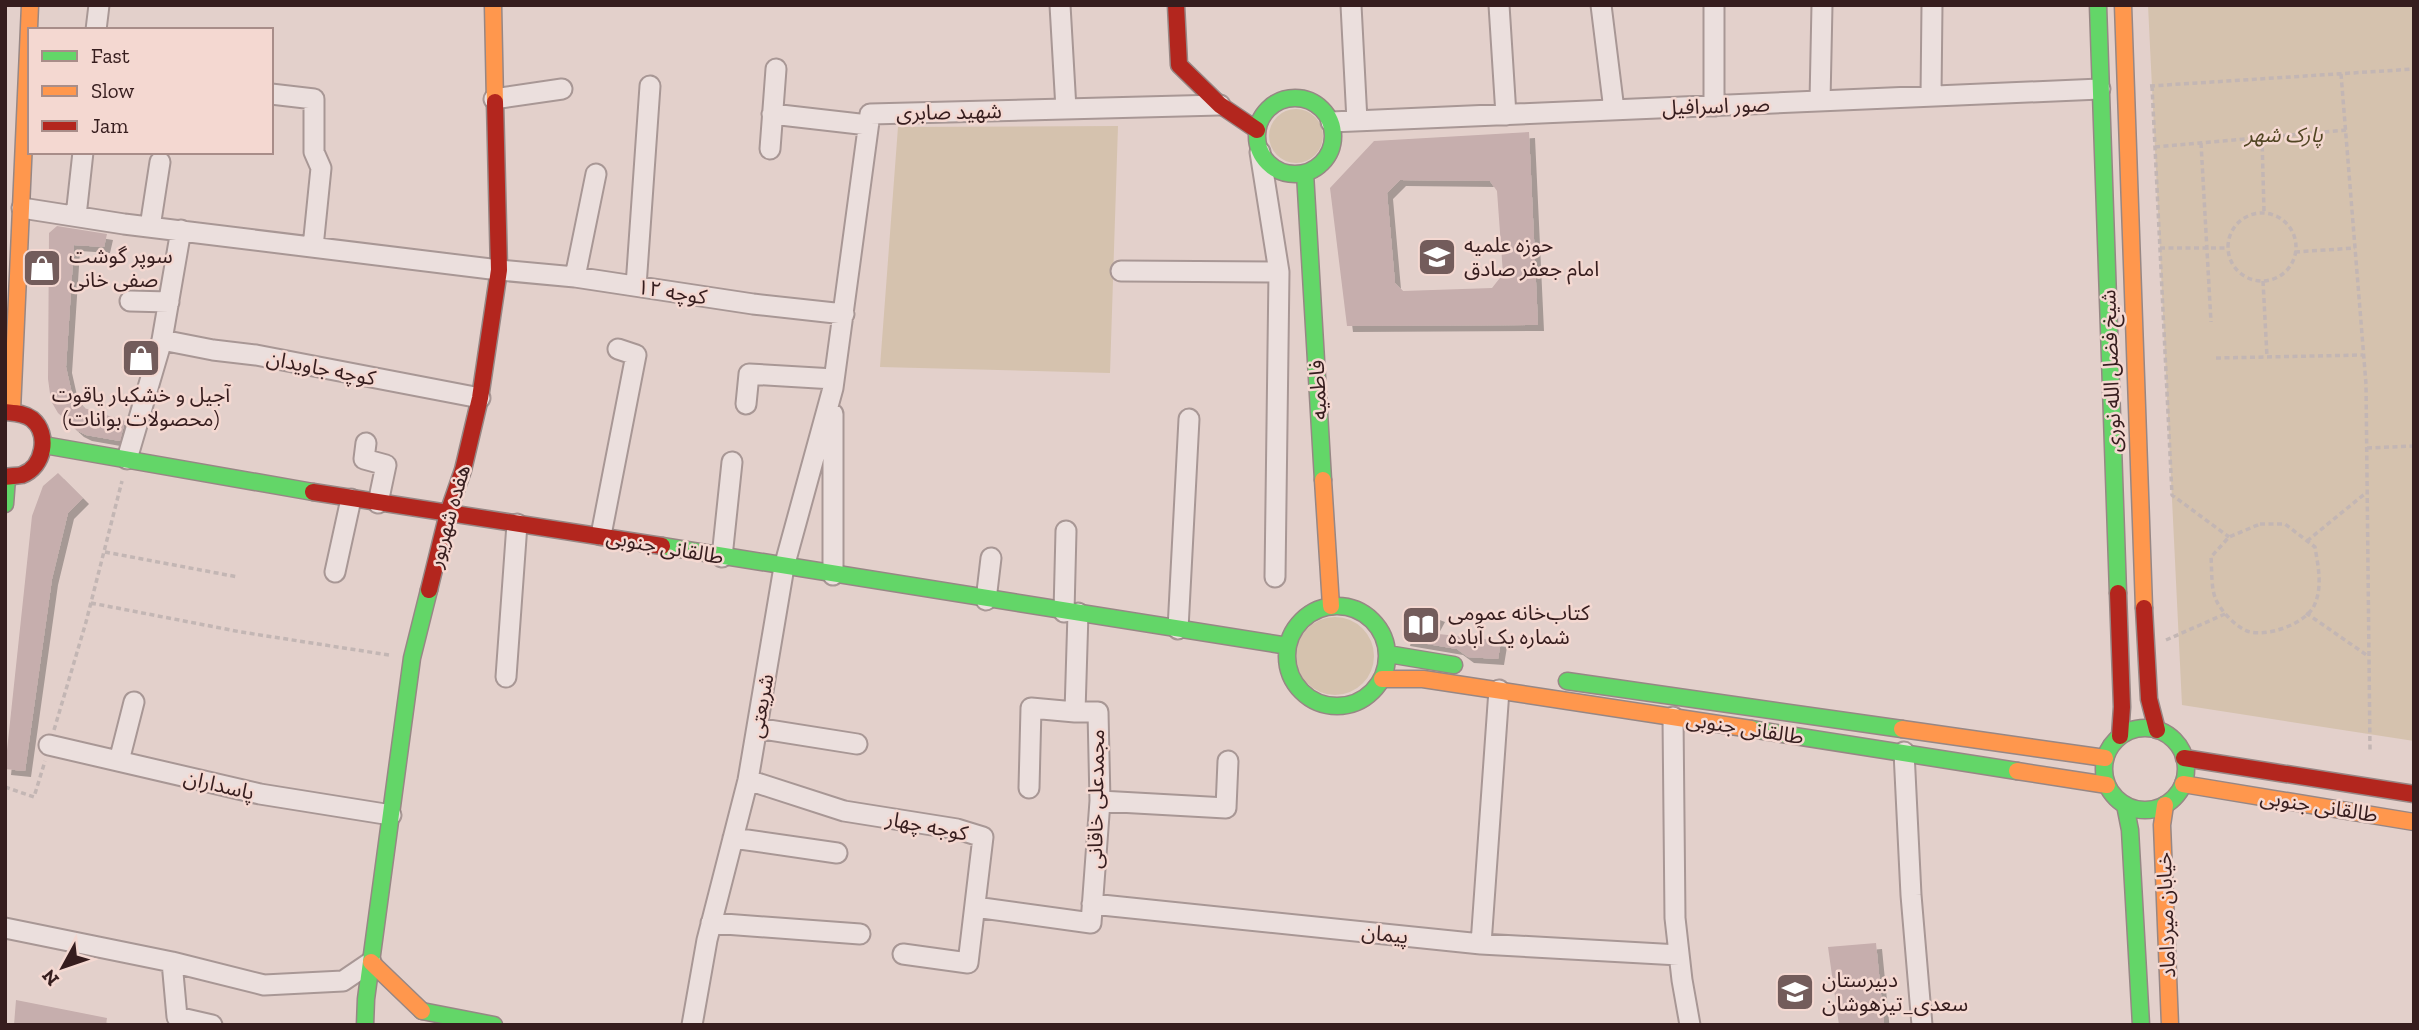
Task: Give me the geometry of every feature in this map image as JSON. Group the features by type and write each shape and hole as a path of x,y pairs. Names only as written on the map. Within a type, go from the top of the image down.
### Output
{"main road":[{"path":"29,28 30,5"},
{"name":"هفده شهریور","path":"365,1025 366,999 412,658 480,398 499,270 492,5"},
{"path":"1176,5 1179,65 1220,105 1257,130"},
{"name":"شیخ فضل الله نوری","path":"2098,5 2122,707 2120,736"},
{"name":"شیخ فضل الله نوری","path":"2123,5 2140,542 2149,699 2157,730"},
{"path":"5,504 6,478 29,473 42,456 44,445 38,425 22,413 8,412 22,208 28,62"},
{"path":"2100,89 2126,88"},
{"path":"1291,98 1315,103 1325,111 1331,122 1334,135 1332,148 1317,168 1305,173 1284,173 1265,161 1260,152 1257,130 1261,118 1268,108 1279,101 1291,98"},
{"name":"فاطمیه","path":"1305,173 1331,606"},
{"name":"طالقانی جنوبی","path":"44,445 351,499 601,535 986,600 1288,646"},
{"path":"1331,606 1347,607 1363,613 1376,623 1388,654 1387,667 1373,692 1360,702 1345,706 1329,706 1314,701 1301,691 1292,678 1287,663 1288,646 1293,632 1303,619 1315,610 1331,606"},
{"path":"1388,654 1466,667"},
{"name":"طالقانی جنوبی","path":"1382,679 1423,679 1499,690 2107,785"},
{"name":"طالقانی جنوبی","path":"1548,679 2105,758"},
{"path":"2131,730 2157,730 2169,736 2178,746 2186,771 2176,796 2152,809 2139,810 2125,805 2107,785 2105,758 2120,736 2131,730"},
{"name":"طالقانی جنوبی","path":"2184,758 2414,794"},
{"path":"2280,800 2285,772"},
{"name":"طالقانی جنوبی","path":"2183,784 2414,822"},
{"name":"خیابان میرداماد","path":"2165,804 2162,825 2171,1025"},
{"name":"خیابان میرداماد","path":"2125,805 2130,830 2141,1025"},
{"path":"2136,923 2166,923"},
{"path":"371,962 417,1014 494,1025"}],"street":[{"path":"96,28 99,5"},
{"path":"1060,5 1066,109"},
{"path":"1350,5 1357,121"},
{"path":"1499,5 1506,115"},
{"path":"1601,5 1614,110"},
{"path":"1714,5 1714,106"},
{"path":"1820,101 1822,5"},
{"path":"1931,96 1932,5"},
{"path":"770,149 776,69"},
{"path":"636,286 650,86"},
{"path":"495,99 562,89"},
{"name":"صور اسرافیل","path":"1331,122 2100,89"},
{"path":"273,94 314,99 314,152 321,168 313,247"},
{"name":"شهید صابری","path":"834,384 870,114 1220,105"},
{"path":"772,114 868,125"},
{"name":"فاطمیه","path":"1260,152 1279,272 1275,577"},
{"path":"76,216 82,154"},
{"path":"150,226 160,162"},
{"path":"575,277 596,174"},
{"name":"کوچه ۱۲","path":"22,208 313,247 575,277 753,304 844,314"},
{"path":"127,459 162,340 181,230"},
{"path":"1121,271 1279,272"},
{"path":"130,300 169,302"},
{"name":"کوچه جاویدان","path":"162,340 213,351 256,355 480,398"},
{"path":"601,535 636,355 618,349"},
{"path":"746,404 749,374 834,384 833,575"},
{"name":"شریعتی","path":"692,1025 711,923 748,780 784,567 834,384"},
{"path":"1178,629 1189,419"},
{"path":"366,443 364,459 386,465 378,503"},
{"path":"722,557 732,462"},
{"path":"335,572 351,499"},
{"path":"506,677 517,524"},
{"name":"مجمدعلی خاقانی","path":"1066,531 1075,712 1098,712 1100,801 1092,914"},
{"path":"986,600 990,558"},
{"path":"1481,944 1499,690"},
{"path":"118,761 134,702"},
{"path":"1029,788 1031,708 1075,712"},
{"path":"1673,718 1675,918 1690,1025"},
{"path":"757,727 857,744"},
{"name":"پاسداران","path":"49,745 260,794 391,815"},
{"path":"1904,752 1911,895 1922,1025"},
{"path":"1100,801 1226,808 1228,761"},
{"name":"کوجه چهار","path":"748,780 844,811 984,836 968,963 903,954"},
{"path":"733,838 836,853"},
{"name":"پیمان","path":"975,907 1481,944 1679,955"},
{"path":"711,923 860,934"},
{"path":"5,928 173,962 264,985 343,981 371,962"},
{"path":"173,962 177,1017 212,1025"}],"path":[{"path":"2126,88 2414,69"},
{"path":"2341,74 2363,355 2367,448 2370,750"},
{"path":"2152,86 2172,495 2229,537"},
{"path":"2155,147 2346,130"},
{"path":"2262,138 2264,211"},
{"path":"2201,143 2211,322"},
{"path":"2264,211 2287,221 2297,243 2291,267 2272,281 2248,279 2230,263 2228,248 2227,238 2241,218 2264,211"},
{"path":"2160,248 2228,248"},
{"path":"2295,252 2355,248"},
{"path":"2263,281 2267,357"},
{"path":"2216,358 2363,355"},
{"path":"2367,448 2414,446"},
{"path":"5,787 34,797 91,603 127,459"},
{"path":"2307,541 2367,492"},
{"path":"2260,524 2285,524 2307,541 2315,547 2320,579 2314,607 2291,627 2267,632 2247,631 2225,614 2215,598 2211,557 2229,537 2260,524"},
{"path":"105,552 238,577"},
{"path":"91,603 241,632 412,658"},
{"path":"2306,613 2369,657"},
{"path":"2146,640 2163,641 2225,614"}],"green space":[{"name":"پارک شهر","path":"2148,5 2414,5 2414,741 2182,705"},
{"path":"1301,109 1311,113 1319,121 1323,136 1319,151 1311,159 1291,163 1281,159 1273,151 1269,131 1273,121 1281,113"},
{"path":"1118,126 1110,373 880,367 898,127"},
{"path":"1335,617 1350,620 1362,629 1371,641 1374,656 1371,671 1362,683 1350,692 1335,695 1320,692 1308,683 1299,671 1296,656 1299,641 1308,629 1320,620"}],"building":[{"name":"حوزه علمیه امام جعفر صادق","path":"1529,132 1538,325 1347,326 1330,188 1374,141","holes":["1400,180 1490,181 1497,191 1503,274 1492,288 1403,291 1395,283 1387,193"]},
{"path":"57,226 107,234 104,247 74,245 66,367 72,394 84,408 125,421 120,441 78,431 58,413 51,401 48,379 49,233"},
{"path":"58,473 83,498 68,513 52,579 25,771 5,769 32,516 43,486"},
{"name":"کتاب‌خانه عمومی شماره یک آباده","path":"1413,606 1439,616 1430,633 1501,641 1498,659 1468,657 1457,649 1404,640"},
{"path":"1876,943 1884,1025 1839,1025 1828,947"},
{"path":"16,1000 107,1018 106,1025 14,1025"}],"traffic: fast":[{"path":"2098,5 2118,593"},
{"path":"1288,98 1302,98 1316,104 1327,115 1333,136 1330,151 1322,163 1302,174 1288,174 1274,168 1263,157 1257,143 1257,129 1263,115 1274,104 1288,98"},
{"path":"1305,173 1323,480"},
{"path":"44,445 313,492"},
{"path":"5,504 7,478"},
{"path":"662,546 1288,646"},
{"path":"365,1025 366,999 412,658 429,590"},
{"path":"1337,606 1356,610 1373,620 1383,637 1387,656 1383,675 1373,692 1356,702 1337,706 1318,702 1301,692 1291,675 1287,656 1291,637 1301,620 1318,610 1337,606"},
{"path":"1388,654 1454,665"},
{"path":"1567,681 1902,729"},
{"path":"2145,728 2161,731 2174,740 2183,753 2186,769 2183,785 2174,798 2161,807 2145,810 2129,807 2116,798 2107,785 2104,769 2107,753 2116,740 2129,731 2145,728"},
{"path":"1751,729 2017,771"},
{"path":"2125,805 2130,830 2141,1025"},
{"path":"422,1011 494,1025"}],"traffic: slow":[{"path":"29,28 30,5"},
{"path":"493,5 495,102"},
{"path":"2123,5 2144,608"},
{"path":"12,411 28,50"},
{"path":"1323,480 1331,606"},
{"path":"1382,679 1423,679 1751,729"},
{"path":"1902,729 2105,758"},
{"path":"2017,771 2107,785"},
{"path":"2183,784 2414,822"},
{"path":"2165,805 2162,825 2170,1025"},
{"path":"371,962 422,1011"}],"traffic: jam":[{"path":"1176,5 1179,65 1220,105 1257,130"},
{"path":"429,590 480,398 499,270 495,102"},
{"path":"5,412 23,414 32,419 38,425 43,441 40,458 29,471 22,475 5,477"},
{"path":"313,492 662,546"},
{"path":"2118,593 2122,707 2120,736"},
{"path":"2144,608 2149,699 2157,730"},
{"path":"2184,758 2414,794"}],"place":[{"name":"حوزه علمیه امام جعفر صادق","path":"1437,257"},
{"name":"سوپر گوشت صفی خانی","path":"42,268"},
{"name":"آجیل و خشکبار یاقوت (محصولات بوانات)","path":"141,358"},
{"name":"کتاب‌خانه عمومی شماره یک آباده","path":"1421,625"},
{"name":"دبیرستان سعدی_تیزهوشان","path":"1795,992"}]}
